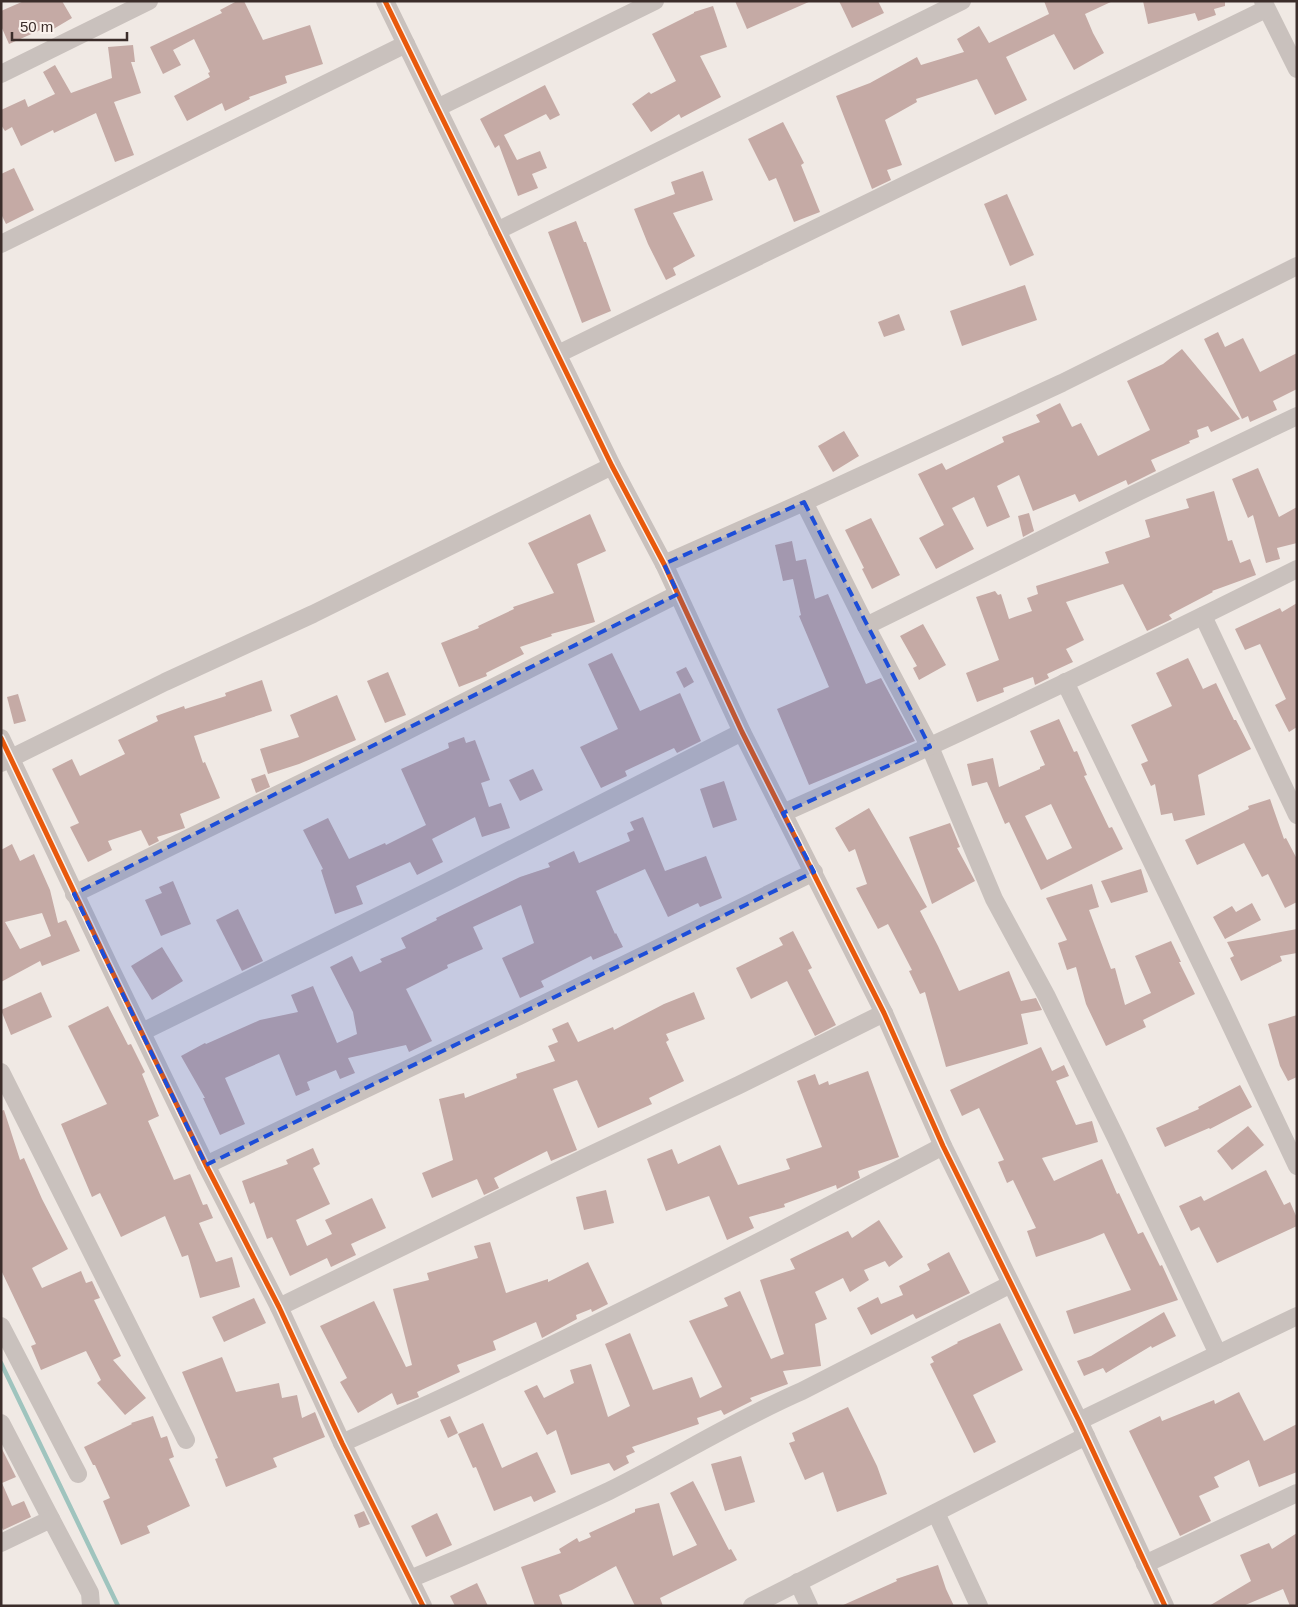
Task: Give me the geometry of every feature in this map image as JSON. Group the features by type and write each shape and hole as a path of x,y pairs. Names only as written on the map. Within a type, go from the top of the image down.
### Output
{"street":[{"path":"1,74 149,1"},
{"path":"385,1 612,466 664,564 742,732 884,1013 942,1146 1083,1429 1165,1606"},
{"path":"437,108 655,1"},
{"path":"497,231 962,1"},
{"path":"558,354 1264,5 1297,69"},
{"path":"1,244 406,44"},
{"path":"664,564 804,502 1062,382 1297,266"},
{"path":"866,626 1297,416"},
{"path":"6,761 166,682 313,614 612,466"},
{"path":"804,502 866,626 930,747 994,899 1046,995 1218,1354"},
{"path":"783,813 930,747 1297,569"},
{"path":"74,894 375,747 678,594"},
{"path":"1203,616 1297,815"},
{"path":"1065,682 1222,1006 1297,1166"},
{"path":"142,1032 447,882 742,732"},
{"path":"1,738 6,761 74,894 206,1165 279,1307 342,1443 423,1606"},
{"path":"206,1165 519,1016 814,872"},
{"path":"279,1307 586,1157 740,1085 884,1013"},
{"path":"1,1072 186,1440"},
{"path":"342,1443 500,1370 660,1292 801,1221 942,1146"},
{"path":"410,1579 610,1490 773,1404 802,1391 1010,1284"},
{"path":"752,1606 936,1513 1218,1354 1297,1316"},
{"path":"1,1326 78,1474"},
{"path":"1,1423 90,1593 92,1605"},
{"path":"1145,1564 1297,1493"},
{"path":"936,1513 979,1606"},
{"path":"1,1543 51,1519"},
{"path":"798,1582 809,1606"}],"highlighted area":[{"path":"804,502 930,747 783,813 814,872 206,1165 74,894 678,594 664,564"}],"building":[{"path":"24,1 62,1 72,18 50,31 47,27 9,44 1,26 1,11"},
{"path":"237,1 244,1 263,40 310,25 323,64 285,76 287,83 249,97 250,99 225,111 222,103 187,121 174,96 210,77 208,73 210,72 194,39 173,50 181,65 163,74 150,47 222,13 220,10"},
{"path":"735,1 811,1 747,29"},
{"path":"839,1 878,1 884,13 852,28"},
{"path":"1044,1 1113,1 1085,14 1104,53 1074,70 1054,34 1006,57 1027,100 995,115 977,79 916,99 917,102 885,120 902,165 887,170 891,180 872,189 836,96 870,83 917,57 921,65 964,52 957,39 979,26 989,43 1049,14"},
{"path":"1143,1 1225,1 1225,6 1214,9 1216,15 1198,21 1195,13 1148,24"},
{"path":"713,6 727,47 700,56 721,97 681,118 679,114 651,132 632,104 649,92 651,94 676,81 652,34 694,12"},
{"path":"133,45 135,62 131,62 141,93 114,102 134,155 115,162 96,113 54,133 53,130 21,146 12,127 5,131 1,125 1,110 25,99 28,107 55,94 43,72 55,65 71,93 112,78 108,47"},
{"path":"545,85 560,115 550,120 546,114 504,135 517,160 540,151 547,168 532,174 538,188 518,196 499,145 495,148 480,119"},
{"path":"783,122 804,163 801,165 820,212 794,222 776,178 769,181 748,139"},
{"path":"14,168 34,210 6,224 1,214 1,174"},
{"path":"703,171 713,200 673,213 695,256 673,268 676,275 666,280 648,244 634,209 675,194 671,182"},
{"path":"1007,194 1034,255 1010,266 984,204"},
{"path":"576,221 584,242 586,242 611,311 582,323 548,232"},
{"path":"1025,285 1037,320 962,346 950,311"},
{"path":"899,314 905,330 884,337 878,322"},
{"path":"1218,332 1225,347 1243,338 1260,372 1297,353 1297,389 1273,401 1277,410 1250,422 1248,416 1242,419 1204,339"},
{"path":"1182,349 1240,419 1211,432 1208,426 1197,430 1199,437 1189,441 1190,443 1151,460 1156,471 1128,485 1126,480 1079,502 1075,494 1033,511 1019,475 997,486 1010,517 987,527 974,497 952,508 974,549 936,569 919,538 944,525 918,474 942,463 946,470 1004,442 1002,437 1040,422 1036,415 1060,403 1072,427 1081,423 1098,456 1150,430 1127,381 1163,364"},
{"path":"844,431 859,456 833,472 818,446"},
{"path":"1258,468 1279,517 1297,507 1297,543 1277,548 1280,559 1266,563 1253,515 1248,518 1232,479"},
{"path":"1214,491 1228,541 1232,540 1240,563 1250,559 1256,575 1212,591 1169,615 1172,619 1147,631 1123,584 1066,602 1084,640 1066,649 1073,662 1047,674 1049,678 1035,685 1033,677 1003,688 1004,692 977,702 966,673 999,660 976,597 995,591 998,595 1001,594 1009,619 1032,611 1027,598 1038,594 1036,586 1109,563 1105,552 1150,537 1145,520 1189,508 1186,499"},
{"path":"1029,513 1034,531 1023,537 1018,516"},
{"path":"590,514 606,551 577,564 595,622 551,634 552,636 520,647 524,654 486,673 487,676 459,687 441,643 479,628 478,626 514,609 513,607 554,593 528,543"},
{"path":"871,518 900,575 872,589 845,530"},
{"path":"792,541 796,561 806,559 815,599 828,594 866,684 881,678 915,741 809,785 777,709 829,687 799,616 801,615 793,579 783,581 775,545"},
{"path":"1297,603 1297,727 1289,732 1275,705 1286,699 1260,644 1245,650 1235,629 1280,608 1282,612"},
{"path":"923,624 946,665 919,680 913,668 917,666 900,636"},
{"path":"612,653 640,711 680,693 701,741 677,753 674,748 625,771 627,776 601,788 580,747 618,729 588,664"},
{"path":"1188,658 1203,689 1216,683 1251,749 1198,775 1205,815 1174,821 1172,813 1161,815 1155,784 1151,786 1141,764 1148,761 1131,725 1172,706 1156,673"},
{"path":"686,667 694,682 684,688 676,672"},
{"path":"388,672 406,715 385,723 367,681"},
{"path":"262,680 272,711 194,736 203,763 205,762 220,798 180,814 185,828 157,837 159,841 149,846 141,830 108,841 112,850 88,862 70,827 79,823 52,769 72,759 80,776 125,754 118,740 158,721 156,716 184,706 185,709 226,696 225,693"},
{"path":"18,694 26,721 14,724 7,697"},
{"path":"337,695 356,740 299,764 268,774 260,749 299,737 290,715"},
{"path":"1059,719 1074,752 1077,751 1087,775 1084,776 1109,828 1112,827 1123,849 1041,890 1009,822 1005,824 987,782 972,786 967,764 993,758 999,787 1040,769 1040,767 1045,765 1030,731","holes":["1051,804 1072,848 1047,860 1025,816"]},
{"path":"464,737 466,743 475,740 490,780 481,783 489,807 501,803 510,828 482,837 475,817 432,839 443,862 417,875 410,862 356,886 363,904 335,914 321,870 323,869 303,830 328,818 349,859 385,843 386,845 426,825 401,769 449,748 448,743"},
{"path":"533,769 543,790 520,801 509,780"},
{"path":"265,774 270,787 256,793 251,779"},
{"path":"724,781 737,820 713,828 700,789"},
{"path":"1270,799 1284,839 1286,838 1297,859 1297,902 1285,908 1268,874 1262,877 1244,843 1197,865 1185,840 1249,809 1248,806"},
{"path":"869,808 927,907 920,911 959,991 1009,971 1021,1001 1036,998 1042,1010 1021,1014 1028,1044 946,1067 925,992 920,994 909,971 912,970 888,924 878,929 856,888 867,884 855,849 849,852 835,828"},
{"path":"643,817 665,871 706,856 722,898 700,907 698,903 668,917 645,869 596,891 615,934 623,947 593,960 591,956 541,981 544,987 520,998 502,958 534,943 521,905 473,927 483,949 447,965 448,968 406,989 432,1041 409,1052 406,1045 348,1058 355,1073 340,1079 336,1070 307,1082 310,1090 296,1096 279,1054 225,1078 245,1124 220,1135 203,1098 205,1098 181,1056 205,1043 260,1020 298,1012 291,995 313,986 337,1043 357,1034 353,1012 330,967 352,956 360,972 382,962 380,959 406,948 401,938 437,920 436,918 520,877 550,867 548,863 574,851 579,863 630,841 627,833 634,830 630,822"},
{"path":"950,823 960,847 957,848 975,881 932,904 909,837"},
{"path":"12,844 20,861 34,854 50,890 58,923 66,920 80,951 42,966 40,961 1,982 1,850","holes":["42,913 51,936 20,949 5,922"]},
{"path":"1141,869 1148,892 1111,903 1101,881"},
{"path":"173,881 191,924 161,936 145,900 162,893 159,887"},
{"path":"1092,884 1099,907 1089,910 1111,969 1115,968 1125,1005 1151,993 1135,956 1171,941 1195,994 1143,1020 1146,1027 1106,1046 1086,1004 1076,967 1067,970 1058,943 1067,940 1046,898"},
{"path":"1252,903 1261,920 1225,939 1213,917 1232,906 1236,912"},
{"path":"238,909 263,961 242,971 216,920"},
{"path":"1297,929 1297,953 1280,956 1282,961 1241,981 1230,958 1234,956 1227,942"},
{"path":"793,931 812,968 808,970 836,1025 815,1036 787,981 751,999 736,968 783,945 779,938"},
{"path":"162,947 183,981 152,1000 131,966"},
{"path":"41,992 52,1017 11,1035 1,1010"},
{"path":"694,992 705,1019 666,1034 669,1040 666,1042 684,1081 649,1098 652,1104 598,1128 577,1080 553,1089 577,1150 551,1161 547,1151 494,1178 499,1188 484,1195 477,1179 432,1198 422,1173 453,1160 439,1099 464,1093 465,1098 517,1078 516,1074 555,1061 548,1046 558,1042 552,1029 568,1022 578,1042 613,1027 614,1030 664,1004"},
{"path":"108,1006 128,1045 131,1044 145,1072 142,1074 159,1116 148,1121 174,1180 190,1174 203,1205 207,1204 213,1218 199,1223 216,1262 232,1257 240,1287 200,1298 188,1255 182,1257 165,1216 121,1237 100,1193 92,1197 61,1124 107,1104 68,1026"},
{"path":"1297,1015 1297,1077 1288,1081 1280,1066 1268,1024"},
{"path":"1041,1047 1052,1071 1064,1065 1069,1076 1056,1081 1076,1125 1092,1121 1098,1142 1042,1158 1054,1181 1102,1159 1117,1194 1119,1193 1138,1234 1143,1232 1160,1266 1162,1265 1178,1300 1074,1334 1066,1311 1131,1290 1104,1233 1036,1257 1027,1231 1036,1228 1013,1180 1007,1183 998,1162 1004,1160 979,1108 962,1116 950,1090"},
{"path":"868,1071 899,1157 858,1171 860,1178 837,1189 836,1185 784,1204 785,1207 749,1217 754,1228 727,1240 709,1196 666,1211 647,1159 672,1149 678,1164 720,1145 738,1185 790,1169 786,1159 822,1147 797,1081 815,1074 819,1085 828,1081 829,1085"},
{"path":"1240,1085 1252,1107 1210,1129 1165,1147 1156,1128 1199,1109 1198,1107"},
{"path":"4,1110 20,1160 24,1158 42,1199 68,1249 32,1268 42,1288 81,1271 86,1283 92,1281 100,1298 94,1300 121,1356 113,1360 146,1398 125,1415 97,1383 101,1380 86,1351 41,1370 31,1346 36,1344 1,1270 1,1111"},
{"path":"1248,1126 1264,1145 1232,1170 1217,1151"},
{"path":"313,1148 320,1164 313,1168 330,1204 296,1220 307,1246 332,1234 325,1220 372,1198 386,1228 351,1244 356,1255 331,1267 327,1258 290,1276 272,1237 267,1239 254,1202 250,1204 242,1181 288,1164 286,1160"},
{"path":"1266,1170 1284,1205 1290,1202 1297,1218 1297,1226 1217,1263 1199,1227 1191,1231 1179,1206 1201,1196 1204,1201"},
{"path":"606,1190 614,1223 584,1230 576,1197"},
{"path":"879,1220 903,1257 889,1267 885,1261 864,1270 869,1280 850,1292 843,1278 815,1292 827,1319 815,1324 821,1366 783,1371 788,1384 750,1398 752,1401 724,1415 721,1410 697,1418 699,1424 632,1447 635,1452 626,1456 629,1463 614,1471 609,1463 571,1475 556,1430 547,1435 524,1391 537,1385 544,1398 574,1383 570,1370 591,1364 608,1417 630,1406 605,1344 630,1333 653,1390 692,1377 700,1398 722,1387 689,1321 728,1306 724,1298 740,1291 771,1359 784,1354 760,1280 795,1269 790,1259 848,1231 852,1238"},
{"path":"490,1242 506,1293 548,1279 548,1282 588,1262 608,1304 592,1312 591,1309 576,1315 577,1319 542,1338 536,1322 493,1341 496,1350 457,1365 460,1372 417,1392 419,1397 397,1405 392,1393 358,1413 340,1382 347,1378 320,1326 374,1301 406,1367 412,1365 393,1289 429,1280 427,1273 478,1258 474,1246"},
{"path":"949,1252 970,1293 916,1319 913,1314 871,1335 857,1308 878,1297 881,1304 903,1295 899,1286 930,1270 927,1264"},
{"path":"254,1298 266,1323 224,1342 212,1317"},
{"path":"1164,1312 1176,1336 1152,1348 1151,1346 1106,1373 1103,1368 1084,1376 1077,1361 1091,1356"},
{"path":"1000,1323 1023,1370 973,1395 996,1442 974,1453 930,1364 934,1362 931,1357 957,1342"},
{"path":"222,1357 236,1392 279,1383 282,1398 297,1395 302,1418 315,1412 325,1437 273,1458 277,1467 226,1487 215,1459 218,1458 182,1372"},
{"path":"1239,1392 1264,1441 1297,1424 1297,1472 1259,1487 1249,1460 1214,1477 1219,1487 1199,1496 1211,1521 1180,1536 1129,1431 1160,1416 1162,1421 1214,1400 1215,1404"},
{"path":"848,1407 877,1466 887,1494 837,1512 823,1472 805,1480 789,1443 795,1441 792,1433"},
{"path":"153,1416 161,1438 167,1436 174,1457 169,1459 190,1506 147,1526 150,1533 121,1545 103,1501 110,1498 95,1465 93,1465 84,1447 131,1423"},
{"path":"450,1416 458,1433 448,1438 440,1420"},
{"path":"483,1423 502,1468 537,1452 556,1492 534,1502 531,1496 494,1511 476,1467 473,1468 458,1434"},
{"path":"1,1447 16,1477 2,1483 12,1506 24,1501 31,1517 3,1530 1,1526"},
{"path":"741,1456 755,1502 725,1511 711,1464"},
{"path":"693,1481 729,1550 731,1549 737,1560 660,1598 663,1606 635,1606 616,1566 559,1595 563,1606 535,1606 521,1567 561,1553 559,1549 577,1538 579,1542 591,1537 589,1533 635,1512 635,1509 659,1503 673,1556 697,1545 670,1493"},
{"path":"364,1511 370,1524 359,1528 354,1515"},
{"path":"437,1513 452,1545 426,1557 411,1526"},
{"path":"1297,1533 1297,1606 1290,1606 1283,1589 1243,1606 1209,1606 1251,1581 1240,1555 1269,1543 1272,1549"},
{"path":"938,1565 954,1606 841,1606 897,1581 896,1579"},
{"path":"477,1583 488,1606 455,1606 450,1596"}],"waterway":[{"path":"1,1363 118,1606"}],"cycle path":[{"path":"385,1 612,466 664,564 742,732 884,1013 943,1146 1079,1421 1165,1606"},
{"path":"1,738 206,1165 279,1307 342,1443 423,1606"}]}
